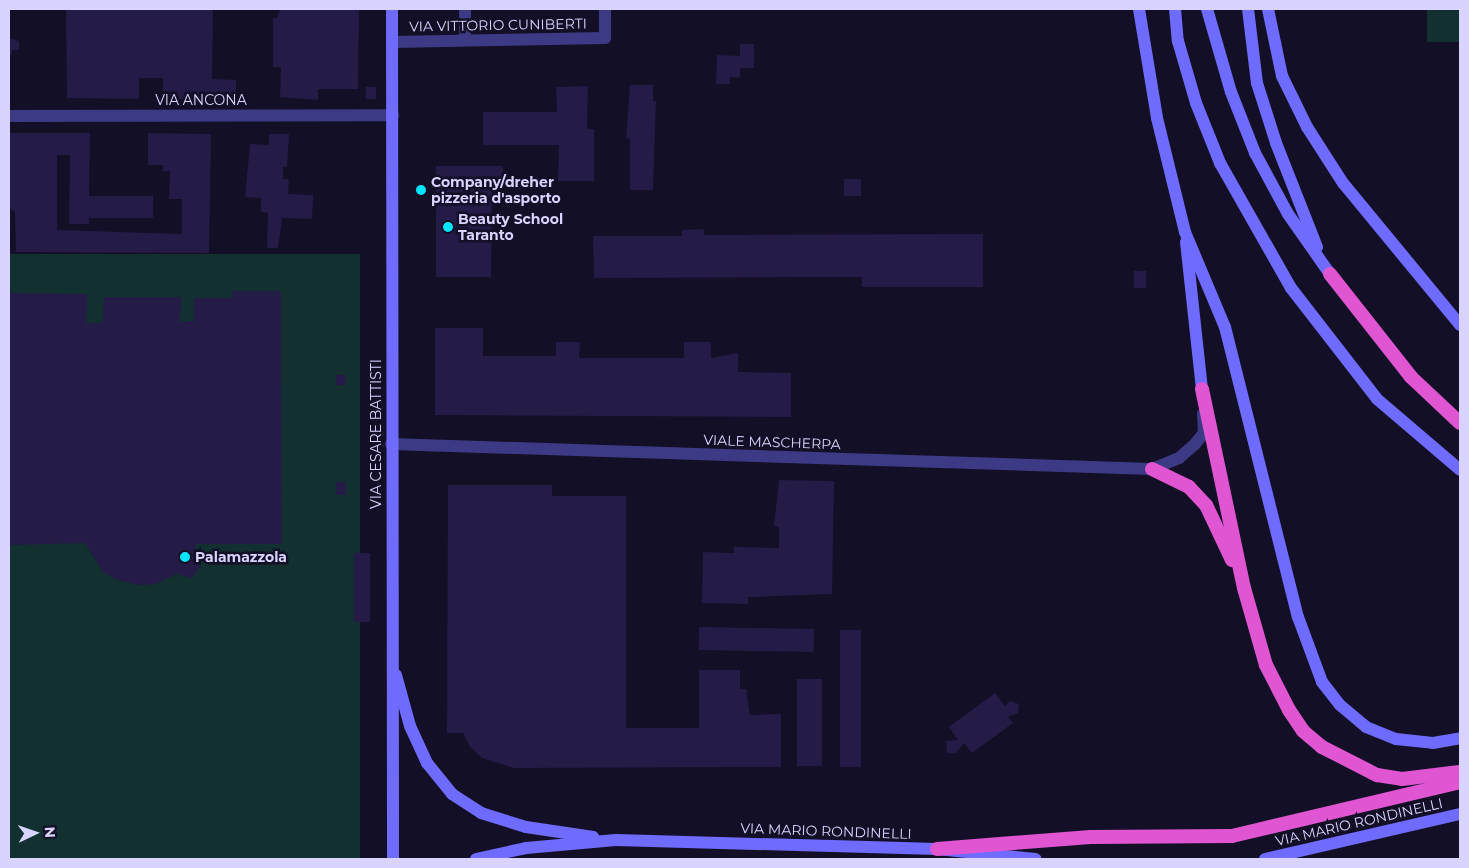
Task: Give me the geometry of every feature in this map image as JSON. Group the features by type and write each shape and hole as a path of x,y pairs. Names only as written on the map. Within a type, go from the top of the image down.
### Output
{"highway":[{"path":"1330,274 1411,377 1460,423"},
{"path":"1202,389 1244,588 1278,693 1303,731 1322,747 1377,775 1402,779 1460,772"},
{"path":"1152,469 1188,487 1206,506 1244,588"},
{"path":"937,848 1092,837 1232,836 1460,782"}],"main road":[{"name":"VIA CESARE BATTISTI","path":"392,9 391,658 393,859"},
{"path":"1139,9 1157,118 1185,232 1202,389"},
{"path":"1175,9 1178,41 1194,94 1220,163 1291,288 1377,399 1460,470"},
{"path":"1207,9 1231,92 1255,153 1288,214 1330,274"},
{"path":"1248,9 1257,83 1276,143 1330,274"},
{"path":"1268,9 1282,76 1307,127 1343,183 1460,325"},
{"path":"1185,232 1225,328 1298,617 1322,682 1340,705 1366,727 1396,739 1433,743 1460,738"},
{"name":"VIA MARIO RONDINELLI","path":"391,658 410,726 427,763 452,794 481,813 526,827 616,840"},
{"name":"VIA MARIO RONDINELLI","path":"1265,859 1460,814"},
{"name":"VIA MARIO RONDINELLI","path":"476,859 526,848 616,840 937,848 1035,859"}],"street":[{"path":"464,40 465,9"},
{"name":"VIA VITTORIO CUNIBERTI","path":"393,42 605,38 605,9"},
{"name":"VIA ANCONA","path":"9,116 393,115"},
{"path":"1152,469 1179,458 1204,432 1202,389"},
{"name":"VIALE MASCHERPA","path":"391,444 1152,469"}],"green space":[{"path":"1427,9 1460,9 1460,42 1427,42"},
{"name":"Palamazzola","path":"9,254 360,254 360,859 9,859"}],"building":[{"path":"66,9 213,9 212,79 236,80 236,99 163,99 163,78 139,78 139,99 67,98"},
{"path":"280,9 359,9 358,89 318,89 318,100 280,97 281,67 273,67 273,18 277,18"},
{"path":"9,38 19,41 19,50 12,50 12,55 9,55"},
{"path":"740,44 754,44 754,68 740,68 740,78 730,77 730,84 716,84 717,55 740,56"},
{"path":"630,85 653,85 653,101 656,101 653,190 630,190 630,138 626,139"},
{"path":"588,86 587,129 594,129 594,181 558,181 559,145 483,145 483,112 557,112 556,87"},
{"path":"366,87 376,87 376,99 366,99"},
{"path":"9,133 90,133 89,196 153,196 153,218 89,218 89,224 69,224 70,155 57,155 57,230 182,234 182,199 169,199 170,171 163,171 163,165 148,165 148,133 211,134 209,253 16,252 15,212 9,208"},
{"path":"269,134 289,134 287,167 283,167 283,179 289,179 288,194 313,195 312,219 282,218 278,248 267,248 268,213 261,212 261,198 245,197 250,144 269,145"},
{"path":"436,166 503,166 503,182 492,182 491,277 436,277"},
{"path":"844,179 861,179 861,196 844,196"},
{"path":"704,229 704,235 983,234 983,287 862,287 862,277 594,278 593,236 682,236 682,230"},
{"path":"1134,271 1146,271 1146,288 1134,288"},
{"path":"232,291 281,291 282,544 197,544 193,554 201,566 192,578 177,574 155,584 140,585 117,580 103,572 85,543 9,545 9,293 87,294 86,323 103,323 104,297 181,297 180,322 194,321 194,298 232,298"},
{"path":"435,328 483,328 483,356 556,356 556,342 580,342 579,358 684,358 684,342 711,342 711,358 738,353 738,372 791,373 791,417 435,415"},
{"path":"336,375 346,375 346,385 336,385"},
{"path":"779,480 834,481 832,594 748,597 748,604 702,603 703,552 734,553 734,547 779,548 779,527 774,526"},
{"path":"336,482 346,482 346,495 336,495"},
{"path":"448,485 552,485 552,496 626,496 626,728 699,728 699,670 740,670 740,689 746,689 750,715 781,714 781,767 514,768 482,758 470,747 463,733 447,733"},
{"path":"354,553 370,553 370,622 354,622"},
{"path":"699,627 814,629 814,652 699,650"},
{"path":"840,630 861,630 861,767 840,767"},
{"path":"797,679 822,679 822,766 797,766"},
{"path":"995,693 1005,706 1010,701 1019,704 1018,713 1008,717 1013,723 972,753 964,743 956,753 947,753 946,741 958,740 949,727"}],"place":[{"name":"Company/dreher pizzeria d'asporto","path":"421,190"},
{"name":"Beauty School Taranto","path":"448,227"},
{"name":"Palamazzola","path":"185,557"}]}
